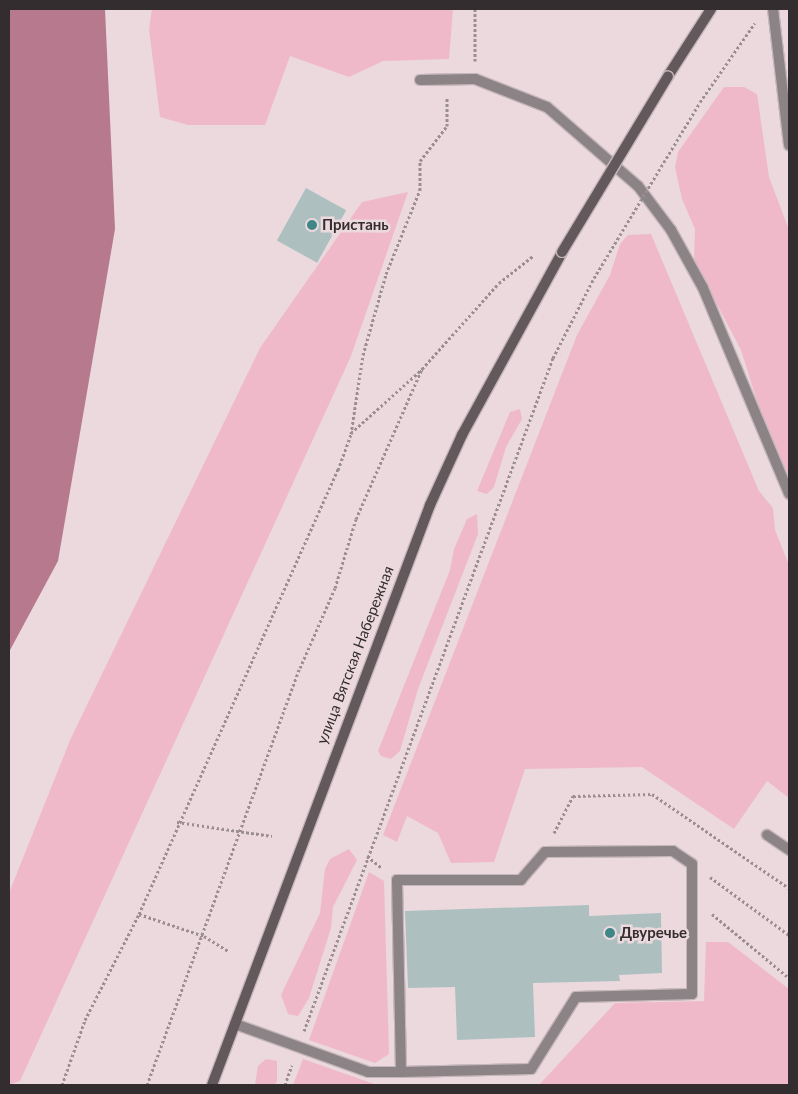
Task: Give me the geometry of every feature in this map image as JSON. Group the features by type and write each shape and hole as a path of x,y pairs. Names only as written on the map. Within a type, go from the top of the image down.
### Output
{"street":[{"name":"улица Вятская Набережная","path":"212,1085 430,505 462,436 562,252 668,76 711,9"},
{"path":"773,9 789,145"},
{"path":"420,80 446,78 475,79 547,107 598,147 655,207 703,288 789,494"},
{"path":"767,835 789,850"},
{"path":"235,1024 368,1072 401,1072 530,1069 576,997 692,994 692,864 673,851 545,852 521,880 397,880 401,1072"}],"path":[{"path":"475,9 475,79"},
{"path":"285,1085 553,358 594,278 700,102 760,16"},
{"path":"62,1085 85,1020 139,914 178,822 242,688 351,434 363,355 386,274 420,190 420,161 447,126 446,78"},
{"path":"351,434 422,369 498,283 533,256"},
{"path":"147,1085 243,833 300,668 335,588 356,518 422,369"},
{"path":"545,852 573,796 652,794 789,888"},
{"path":"178,822 272,836"},
{"path":"692,864 789,935"},
{"path":"692,898 789,978"},
{"path":"139,914 204,936 228,951"}],"shaded area":[{"path":"9,9 105,9 115,229 58,561 9,652"},
{"path":"152,9 453,9 449,59 383,61 349,77 290,56 265,125 188,125 160,117 149,29"},
{"path":"724,87 744,87 757,94 769,177 789,230 789,478 764,424 741,350 694,261 695,229 682,199 675,167 678,152"},
{"path":"408,192 351,356 20,1081 9,1085 9,893 71,738 260,348 362,202"},
{"path":"651,234 759,491 773,508 775,530 789,565 789,798 767,781 734,829 642,767 525,769 494,862 451,863 438,833 407,816 397,842 383,835 577,335 610,275 620,244 628,235"},
{"path":"520,409 522,419 506,447 494,487 487,494 477,491 510,412"},
{"path":"477,514 478,534 418,689 400,751 391,759 381,756 378,751 450,570 454,549 467,519"},
{"path":"349,849 357,860 333,907 331,928 309,998 298,1016 288,1014 281,995 320,913 325,869 330,859"},
{"path":"369,872 384,881 389,1054 375,1063 309,1040"},
{"path":"706,942 728,942 789,989 789,1085 539,1085 615,1003 704,1001"},
{"path":"266,1059 277,1061 277,1081 275,1085 255,1085 258,1066"},
{"path":"303,1059 377,1085 293,1085"}],"building":[{"name":"Пристань","path":"306,188 346,210 317,263 277,240"},
{"path":"589,905 589,916 661,913 662,973 619,975 620,981 533,983 535,1037 457,1040 455,987 408,988 405,911"}],"place":[{"name":"Пристань","path":"312,225"},
{"name":"Двуречье","path":"610,933"}]}
